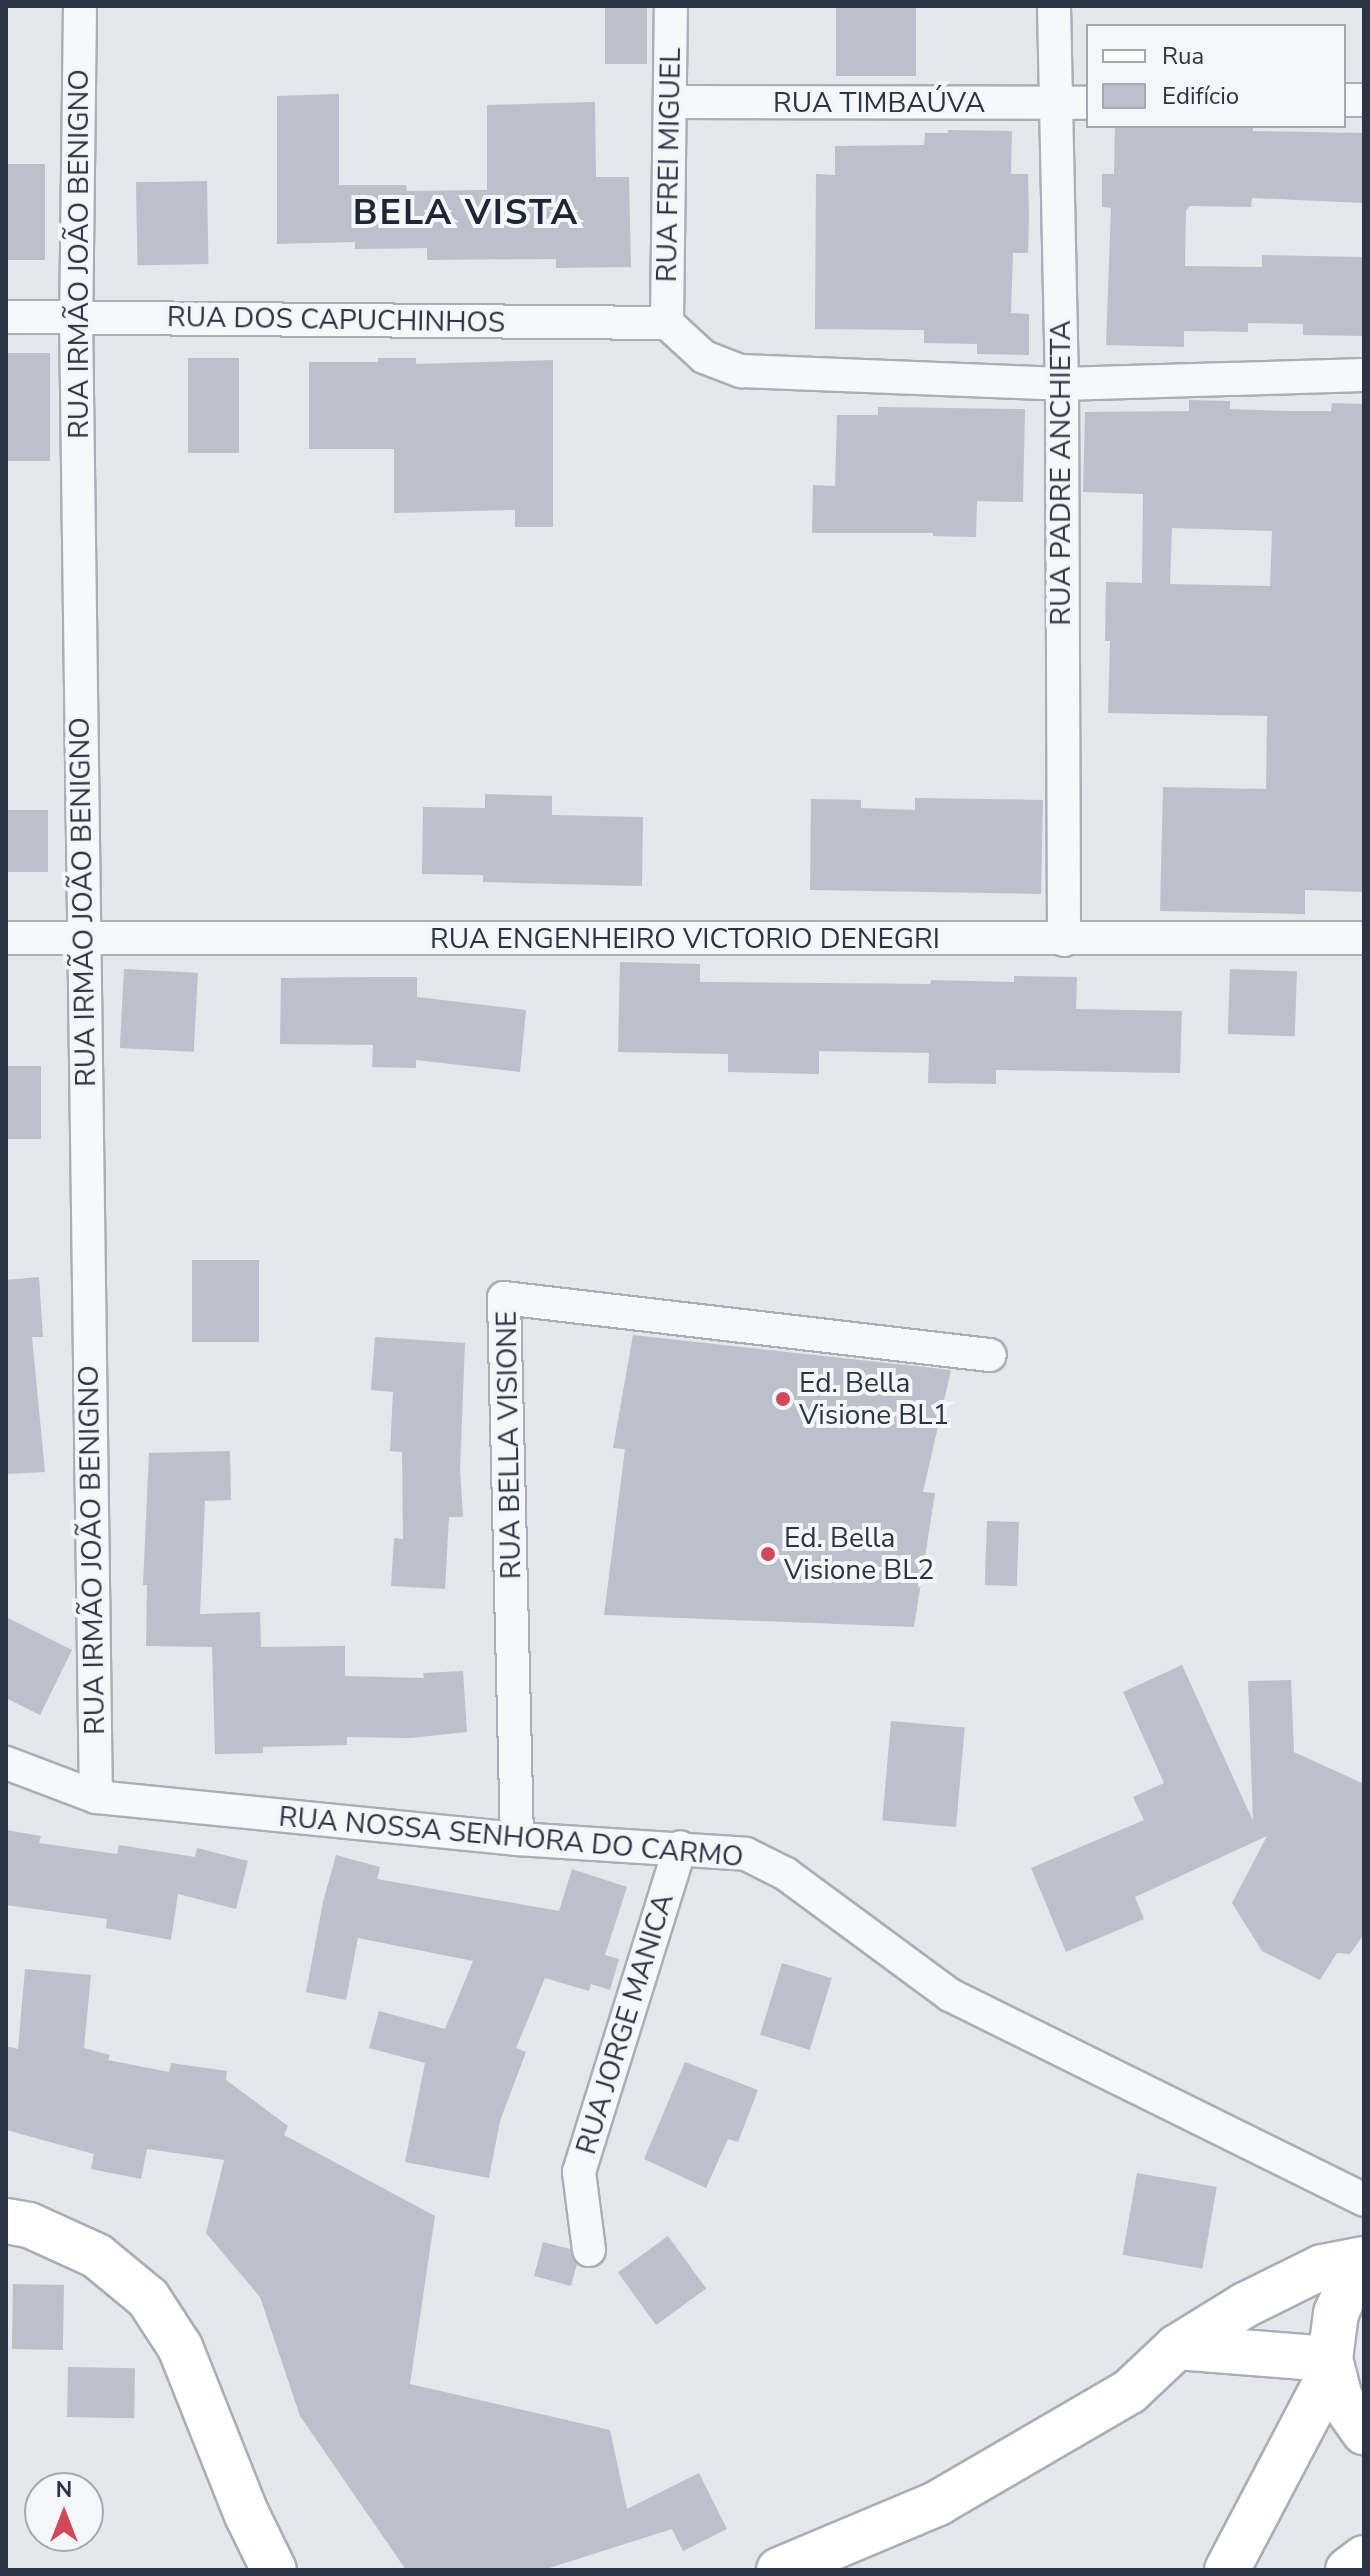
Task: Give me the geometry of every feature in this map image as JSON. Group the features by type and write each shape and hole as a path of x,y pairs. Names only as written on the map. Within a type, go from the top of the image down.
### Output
{"main road":[{"path":"6,2221 29,2225 97,2256 148,2298 180,2347 247,2515 274,2570"},
{"path":"779,2570 938,2503 1014,2462 1129,2392 1177,2347 1245,2305 1322,2267 1364,2259"},
{"path":"1364,2268 1346,2291 1336,2313 1331,2364 1340,2398 1364,2432"},
{"path":"1177,2347 1331,2364"},
{"path":"1227,2570 1331,2364"},
{"path":"1348,2570 1364,2558"}],"street":[{"name":"RUA IRMÃO JOÃO BENIGNO","path":"80,6 76,317 96,1797"},
{"name":"RUA FREI MIGUEL","path":"667,323 671,6"},
{"name":"RUA PADRE ANCHIETA","path":"1054,6 1062,384 1064,940"},
{"name":"RUA TIMBAÚVA","path":"670,102 1086,103"},
{"name":"RUA DOS CAPUCHINHOS","path":"6,317 667,323"},
{"path":"667,323 704,357 741,371 1062,384 1364,375"},
{"name":"RUA ENGENHEIRO VICTORIO DENEGRI","path":"6,938 1364,938"},
{"name":"RUA BELLA VISIONE","path":"517,1839 504,1298 990,1355"},
{"name":"RUA NOSSA SENHORA DO CARMO","path":"6,1763 96,1797 517,1839 680,1847 746,1854 786,1874 950,1995 1364,2200"},
{"name":"RUA JORGE MANICA","path":"589,2250 579,2172 680,1847"}],"building":[{"path":"605,6 647,6 647,64 605,64"},
{"path":"836,6 916,6 916,76 836,76"},
{"path":"339,94 339,185 406,185 407,191 487,190 487,105 595,102 596,177 629,177 631,267 556,268 556,259 427,260 427,248 355,249 355,242 277,244 277,96"},
{"path":"1115,128 1253,128 1253,131 1364,133 1364,203 1252,198 1251,207 1190,206 1186,210 1185,266 1262,267 1262,255 1364,257 1364,336 1303,335 1303,324 1248,323 1248,332 1184,331 1184,347 1106,345 1111,208 1102,207 1102,174 1114,174"},
{"path":"948,130 1012,131 1011,174 1028,174 1028,253 1013,253 1011,313 1029,314 1029,355 977,354 977,344 924,343 924,330 815,329 816,174 835,175 835,146 924,145 925,133 948,133"},
{"path":"6,164 45,164 45,260 6,260"},
{"path":"207,181 208,264 137,265 136,182"},
{"path":"6,353 50,353 50,461 6,461"},
{"path":"188,358 239,358 239,453 188,453"},
{"path":"378,358 416,358 416,364 553,360 553,527 515,527 515,510 394,513 394,449 309,449 309,362 378,362"},
{"path":"1189,400 1230,401 1230,409 1286,411 1331,411 1332,403 1364,404 1364,892 1305,890 1305,914 1160,911 1163,787 1266,789 1267,716 1108,713 1110,641 1105,641 1106,582 1142,583 1143,494 1083,492 1085,412 1189,411","holes":["1172,528 1272,531 1270,586 1170,584"]},
{"path":"878,407 1025,409 1023,502 977,501 976,537 933,536 933,533 812,533 813,485 835,486 837,415 878,415"},
{"path":"485,794 552,796 552,815 643,817 642,886 483,882 483,875 422,874 423,807 485,808"},
{"path":"915,798 1043,800 1041,894 810,890 811,799 861,800 861,808 915,810"},
{"path":"6,810 48,810 48,872 6,872"},
{"path":"620,962 700,964 700,982 930,984 931,980 1014,982 1014,976 1077,977 1076,1009 1182,1011 1180,1073 996,1070 996,1084 928,1083 929,1053 819,1051 819,1074 728,1072 728,1054 618,1052"},
{"path":"124,969 198,973 194,1052 120,1048"},
{"path":"1230,969 1297,971 1295,1036 1228,1034"},
{"path":"417,977 417,997 526,1010 520,1072 416,1060 416,1068 372,1067 373,1045 280,1044 281,978"},
{"path":"6,1066 41,1066 41,1139 6,1139"},
{"path":"192,1260 259,1260 259,1342 192,1342"},
{"path":"39,1277 43,1337 32,1337 45,1472 6,1474 6,1280"},
{"path":"633,1335 951,1370 923,1492 935,1493 914,1627 604,1615 625,1449 613,1448"},
{"path":"375,1337 465,1343 460,1469 463,1517 449,1517 445,1589 391,1586 394,1538 403,1539 402,1452 390,1451 393,1392 371,1390"},
{"path":"230,1451 231,1500 205,1501 200,1614 260,1612 261,1647 345,1646 345,1676 424,1678 423,1673 463,1671 467,1732 410,1738 347,1737 347,1745 263,1747 263,1753 215,1754 212,1647 146,1646 147,1585 143,1585 149,1453"},
{"path":"987,1521 1019,1522 1017,1586 985,1585"},
{"path":"6,1617 72,1650 40,1715 6,1698"},
{"path":"1182,1665 1253,1821 1248,1681 1291,1680 1294,1752 1364,1784 1364,1934 1350,1954 1337,1953 1320,1980 1262,1951 1232,1903 1267,1836 1135,1897 1144,1919 1066,1952 1031,1868 1144,1820 1133,1797 1164,1783 1123,1692"},
{"path":"891,1721 965,1727 956,1827 882,1821"},
{"path":"6,1830 41,1836 39,1843 117,1854 119,1845 195,1857 197,1848 248,1861 236,1909 178,1894 171,1940 106,1928 107,1919 6,1905"},
{"path":"336,1855 380,1867 377,1879 559,1911 572,1869 627,1887 605,1955 619,1959 610,1990 591,1984 589,1991 545,1978 516,2048 526,2052 500,2121 489,2178 405,2162 425,2063 369,2048 379,2011 445,2029 473,1961 358,1938 346,2000 306,1992 323,1902"},
{"path":"782,1963 832,1978 810,2050 760,2035"},
{"path":"25,1969 91,1975 84,2048 110,2055 108,2060 169,2072 171,2063 227,2071 226,2080 288,2126 284,2135 435,2216 410,2384 610,2430 627,2509 699,2473 727,2529 683,2551 672,2529 543,2570 406,2570 300,2416 260,2297 206,2233 224,2160 147,2149 141,2179 91,2169 94,2154 6,2130 6,2046 18,2049"},
{"path":"685,2062 758,2090 738,2142 728,2139 706,2188 644,2159"},
{"path":"1137,2173 1217,2187 1202,2269 1123,2255"},
{"path":"668,2236 706,2289 656,2325 618,2272"},
{"path":"543,2242 570,2249 577,2264 571,2286 534,2276"},
{"path":"13,2284 64,2285 63,2350 12,2349"},
{"path":"68,2367 135,2368 134,2418 67,2417"}],"place":[{"name":"Ed. Bella Visione BL1","path":"783,1399"},
{"name":"Ed. Bella Visione BL2","path":"768,1554"}],"district":[{"name":"BELA VISTA","path":"466,213"}]}
